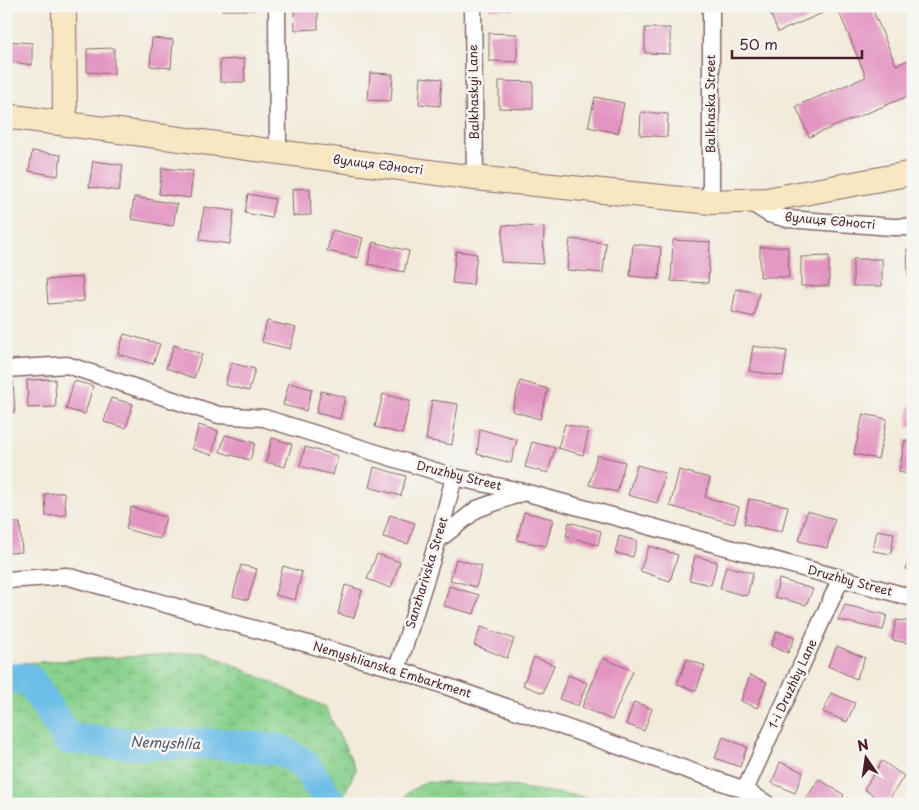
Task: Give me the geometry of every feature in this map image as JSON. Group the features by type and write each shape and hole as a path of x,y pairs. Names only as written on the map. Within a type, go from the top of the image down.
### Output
{"main road":[{"path":"64,6 65,124"},
{"name":"вулиця Єдності","path":"6,116 475,178 711,202 766,200 913,173"}],"street":[{"path":"277,6 278,153"},
{"name":"Balkhaskyi Lane","path":"473,6 475,178"},
{"name":"Balkhaska Street","path":"711,6 711,202"},
{"name":"вулиця Єдності","path":"750,202 769,214 788,219 913,228"},
{"name":"Druzhby Street","path":"6,369 67,365 219,416 264,418 454,477 524,492 913,598"},
{"name":"Sanzharivska Street","path":"397,669 438,540 454,477"},
{"path":"438,540 477,509 524,492"},
{"name":"Nemyshlianska Embarkment","path":"6,580 66,576 397,669 744,790 767,804"},
{"name":"1-i Druzhby Lane","path":"744,790 841,578"}],"green space":[{"path":"205,652 325,707 356,769 340,804 6,804 6,664"},
{"path":"425,782 502,785 634,804 399,804 409,792"}],"building":[{"path":"222,6 253,6 254,10 222,10"},
{"path":"490,6 514,6 514,9 490,9"},
{"path":"642,6 670,6 670,10 642,10"},
{"path":"767,6 871,6 896,65 913,58 913,94 809,137 796,106 866,77 837,7 778,32"},
{"path":"318,8 318,29 295,30 294,9"},
{"path":"645,28 670,28 670,54 645,53"},
{"path":"489,33 517,34 517,62 489,61"},
{"path":"152,38 173,40 171,68 150,66"},
{"path":"6,41 32,43 32,65 6,61"},
{"path":"114,48 114,74 87,72 87,49"},
{"path":"244,59 245,82 220,82 220,60"},
{"path":"370,73 393,74 391,101 368,100"},
{"path":"421,77 442,79 440,106 419,104"},
{"path":"499,81 533,82 533,109 499,108"},
{"path":"595,97 624,103 618,133 588,127"},
{"path":"641,112 668,114 667,137 640,135"},
{"path":"32,151 61,155 58,176 29,171"},
{"path":"93,161 123,165 119,191 89,187"},
{"path":"162,168 193,171 190,198 159,194"},
{"path":"310,188 311,215 293,216 292,189"},
{"path":"248,194 275,199 271,218 245,213"},
{"path":"134,197 177,204 173,226 131,219"},
{"path":"204,207 234,211 230,244 200,240"},
{"path":"503,225 544,227 543,264 501,262"},
{"path":"332,230 363,238 358,258 327,251"},
{"path":"570,239 606,243 603,273 567,270"},
{"path":"673,240 710,242 708,283 671,281"},
{"path":"373,242 409,251 404,272 368,264"},
{"path":"633,244 661,247 659,279 630,276"},
{"path":"760,247 788,247 789,277 760,277"},
{"path":"907,249 913,249 913,275 908,275"},
{"path":"456,251 477,254 473,285 452,283"},
{"path":"829,256 829,286 801,286 801,257"},
{"path":"853,259 882,259 882,286 853,286"},
{"path":"82,277 84,301 48,304 46,280"},
{"path":"736,289 759,293 754,317 732,312"},
{"path":"267,321 296,328 290,349 262,342"},
{"path":"124,334 160,344 153,364 118,354"},
{"path":"174,345 202,354 194,378 166,368"},
{"path":"753,346 787,351 783,376 749,371"},
{"path":"231,363 255,369 249,391 225,385"},
{"path":"55,379 56,407 28,408 27,380"},
{"path":"6,381 13,381 15,412 6,413"},
{"path":"74,381 93,386 85,414 66,409"},
{"path":"520,381 548,389 540,419 512,411"},
{"path":"289,383 312,389 306,411 283,405"},
{"path":"321,391 345,397 340,419 316,413"},
{"path":"383,394 410,401 402,434 375,427"},
{"path":"111,398 133,404 126,428 104,422"},
{"path":"432,400 458,404 452,445 426,440"},
{"path":"909,406 913,406 913,427 907,427"},
{"path":"863,414 887,419 878,459 854,454"},
{"path":"565,424 589,430 583,455 558,448"},
{"path":"199,425 218,431 212,455 192,449"},
{"path":"480,429 517,440 511,463 477,454"},
{"path":"225,435 255,443 250,460 220,452"},
{"path":"272,438 292,444 285,467 266,462"},
{"path":"905,440 913,441 913,475 899,472"},
{"path":"532,442 555,448 548,473 525,467"},
{"path":"305,447 338,456 333,475 300,466"},
{"path":"597,455 625,462 617,492 589,485"},
{"path":"637,465 665,473 657,503 628,495"},
{"path":"374,467 406,476 401,496 369,487"},
{"path":"679,470 710,478 705,497 739,507 734,524 670,506"},
{"path":"64,492 66,515 46,516 45,494"},
{"path":"749,499 788,506 782,532 744,524"},
{"path":"131,507 166,517 160,539 126,529"},
{"path":"807,511 835,519 827,548 799,541"},
{"path":"524,512 553,519 546,546 517,540"},
{"path":"390,515 415,523 408,544 383,537"},
{"path":"569,522 601,531 598,545 566,536"},
{"path":"6,523 20,523 22,552 6,553"},
{"path":"877,530 894,533 891,554 873,551"},
{"path":"619,536 637,541 633,557 615,553"},
{"path":"649,546 678,555 670,581 640,571"},
{"path":"913,546 913,571 906,569"},
{"path":"377,554 400,562 391,588 367,579"},
{"path":"695,556 717,562 711,585 689,580"},
{"path":"456,559 482,566 476,587 450,580"},
{"path":"241,565 257,569 248,600 233,596"},
{"path":"283,566 302,572 295,600 275,595"},
{"path":"726,566 753,573 747,596 720,589"},
{"path":"779,579 813,589 806,605 775,597"},
{"path":"345,585 362,590 354,618 338,614"},
{"path":"449,586 479,595 474,614 444,606"},
{"path":"845,605 887,615 883,630 838,620"},
{"path":"896,620 913,622 913,644 892,640"},
{"path":"481,627 514,639 507,658 474,645"},
{"path":"777,631 795,637 788,653 771,646"},
{"path":"837,646 865,658 856,679 828,666"},
{"path":"534,657 554,665 543,693 523,685"},
{"path":"603,658 633,671 612,720 582,707"},
{"path":"687,659 705,666 696,691 677,684"},
{"path":"568,675 587,683 578,706 559,699"},
{"path":"750,675 767,682 757,708 741,701"},
{"path":"831,693 855,703 847,722 823,712"},
{"path":"634,702 652,709 644,731 626,724"},
{"path":"723,737 747,747 740,767 715,758"},
{"path":"882,761 904,776 886,804 864,789"},
{"path":"780,762 803,772 795,793 772,783"},
{"path":"819,779 844,795 839,804 807,804 804,802"},
{"path":"847,798 857,804 844,804"}],"waterway":[{"name":"Nemyshlia","path":"6,678 29,679 68,739 134,744 221,744 281,750 304,764 332,804"}]}
